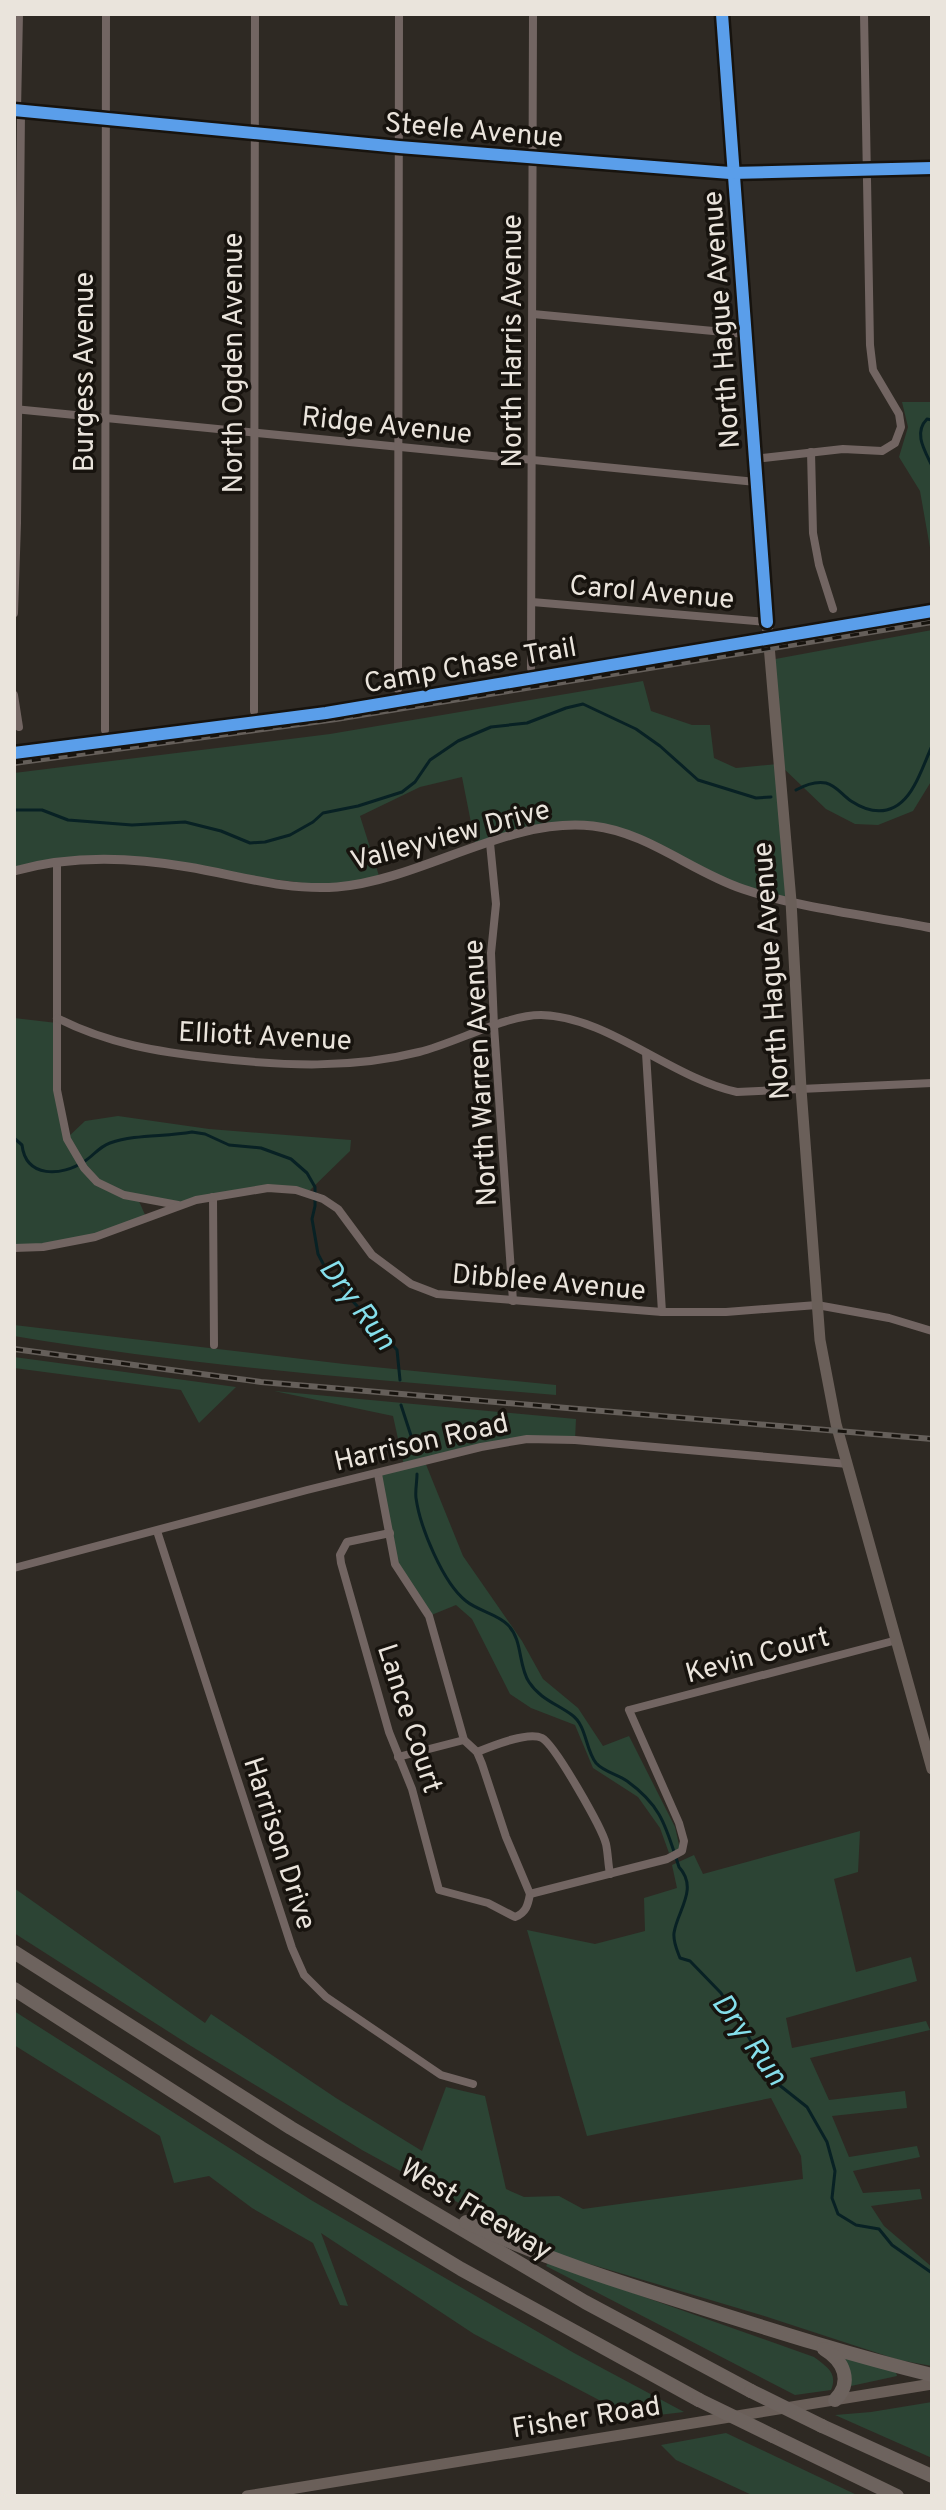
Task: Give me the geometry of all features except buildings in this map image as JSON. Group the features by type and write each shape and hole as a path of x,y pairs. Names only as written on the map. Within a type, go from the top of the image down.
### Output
{"highway":[{"name":"West Freeway","path":"14,1952 351,2163 585,2302 751,2391 932,2476"},
{"name":"West Freeway","path":"14,1989 261,2148 461,2269 699,2400 897,2496"},
{"path":"351,2163 509,2242 589,2272 817,2344 932,2375"},
{"path":"817,2344 837,2358 844,2370 845,2383 835,2400"}],"main road":[{"name":"North Hague Avenue","path":"722,14 754,459 791,901 817,1305 826,1381 932,1769"},
{"name":"Fisher Road","path":"247,2496 932,2384"}],"street":[{"path":"14,613 19,14"},
{"name":"Burgess Avenue","path":"105,730 106,14"},
{"name":"North Ogden Avenue","path":"254,711 255,14"},
{"path":"398,689 399,14"},
{"name":"North Harris Avenue","path":"531,668 533,14"},
{"path":"754,459 843,449 882,451 898,439 901,427 899,414 873,370 870,345 864,14"},
{"name":"Steele Avenue","path":"18,110 399,147 734,173 932,168"},
{"path":"533,314 745,334"},
{"name":"Ridge Avenue","path":"16,410 756,482"},
{"path":"811,452 813,533 833,609"},
{"name":"Carol Avenue","path":"532,602 767,622"},
{"path":"14,695 19,727"},
{"name":"Valleyview Drive","path":"14,871 57,863 110,859 149,861 265,883 336,887 380,879 490,843 559,825 582,825 611,828 636,837 712,878 747,891 932,928"},
{"name":"North Warren Avenue","path":"490,843 496,904 491,953 494,1026 513,1301"},
{"path":"57,863 58,1106 67,1139 81,1164 97,1182 138,1198 178,1205"},
{"name":"Elliott Avenue","path":"57,1018 92,1035 137,1048 243,1061 337,1065 399,1057 521,1016 540,1015 572,1019 724,1090 750,1093 932,1083"},
{"path":"646,1053 662,1312"},
{"name":"Dibblee Avenue","path":"14,1248 43,1247 95,1237 178,1205 268,1188 308,1192 323,1199 338,1209 372,1255 411,1284 437,1294 662,1312 726,1312 817,1305 889,1318 932,1331"},
{"path":"213,1197 214,1345"},
{"name":"Harrison Road","path":"14,1568 481,1447 527,1439 575,1440 848,1464"},
{"path":"378,1474 395,1564 429,1616 464,1740 477,1752 506,1837 530,1894 610,1874 606,1842 595,1816 546,1741 531,1736 477,1752"},
{"name":"Harrison Drive","path":"157,1531 292,1948 304,1975 326,1997 441,2075 473,2084"},
{"name":"Lance Court","path":"390,1533 347,1542 340,1555 341,1563 398,1757 412,1789 439,1890 488,1903 515,1917 528,1906 530,1894"},
{"name":"Kevin Court","path":"610,1874 667,1859 682,1851 684,1841 629,1710 897,1640"},
{"path":"398,1757 464,1740"}],"green space":[{"path":"902,402 932,402 932,559 920,491 899,457 908,427"},
{"path":"932,630 932,780 913,811 878,825 855,824 826,809 780,765 791,901 747,891 636,837 571,824 476,848 462,777 420,787 360,816 380,879 336,887 110,859 14,871 14,773 330,734 643,681 651,711 692,725 710,725 714,758 736,768 778,764 770,660"},
{"path":"14,1018 57,1023 57,1090 67,1138 85,1121 118,1116 209,1129 351,1140 350,1151 308,1192 268,1188 178,1205 138,1199 146,1217 95,1237 14,1248"},
{"path":"14,1325 344,1364 556,1385 556,1395 149,1356 14,1336"},
{"path":"14,1357 236,1387 199,1423 181,1390 14,1368"},
{"path":"274,1391 576,1419 575,1440 527,1439 425,1462 463,1556 522,1641 543,1679 578,1708 603,1746 629,1736 675,1827 680,1849 669,1853 660,1828 638,1797 593,1768 575,1725 531,1708 510,1694 472,1619 456,1605 429,1616 399,1571 378,1474 404,1466 393,1416"},
{"path":"860,1831 858,1872 834,1879 856,1972 911,1957 917,1981 786,2018 792,2048 926,2021 930,2030 810,2058 829,2100 905,2091 907,2108 832,2116 849,2157 917,2146 920,2157 853,2171 863,2193 920,2189 922,2199 871,2206 884,2226 932,2267 932,2366 899,2360 566,2257 523,2238 362,2150 14,1933 14,1888 205,2023 211,2014 422,2151 446,2087 485,2096 506,2189 524,2197 559,2196 583,2209 803,2179 801,2156 771,2098 587,2136 527,1930 595,1944 645,1931 644,1898 677,1888 672,1865 694,1855 703,1874"},
{"path":"14,2011 311,2200 574,2353 684,2412 633,2418 474,2334 321,2233 348,2306 340,2305 313,2243 252,2208 209,2176 174,2183 160,2136 14,2045"},
{"path":"548,2263 814,2357 832,2375 831,2390 795,2395 546,2266"},
{"path":"843,2356 896,2372 897,2376 851,2386 850,2370"},
{"path":"932,2402 932,2458 835,2415 871,2412"},
{"path":"726,2433 859,2496 754,2496 676,2460 661,2445"}],"waterway":[{"path":"932,420 927,419 921,430 932,466"},
{"path":"14,810 42,810 68,820 132,825 185,822 221,831 250,843 265,842 290,835 323,813 402,792 415,782 430,760 458,741 491,727 527,723 583,704 636,729 698,780 756,798 771,797"},
{"path":"796,790 811,784 826,783 870,810 887,810 908,795 932,746"},
{"name":"Dry Run","path":"14,1138 22,1145 30,1164 37,1169 56,1172 76,1166 103,1147 120,1140 192,1132 205,1134 229,1145 261,1148 291,1159 307,1173 315,1187 312,1219 318,1254 329,1275 397,1350 400,1380"},
{"name":"Dry Run","path":"401,1405 417,1454"},
{"name":"Dry Run","path":"417,1474 416,1498 422,1524 434,1554 457,1593 508,1625 516,1638 526,1676 533,1688 577,1720 596,1763 639,1791 662,1819 687,1884 674,1933 680,1958 690,1961 721,1993 778,2084 807,2107 827,2142 835,2171 832,2198 838,2214 856,2225 879,2229 892,2245 932,2273"}],"railway":[{"path":"14,763 336,719 932,622"},
{"path":"14,1349 261,1382 932,1439"}],"cycle path":[{"path":"722,14 767,622"},
{"path":"14,110 399,147 730,173 932,168"},
{"name":"Camp Chase Trail","path":"14,753 326,713 932,611"}]}
